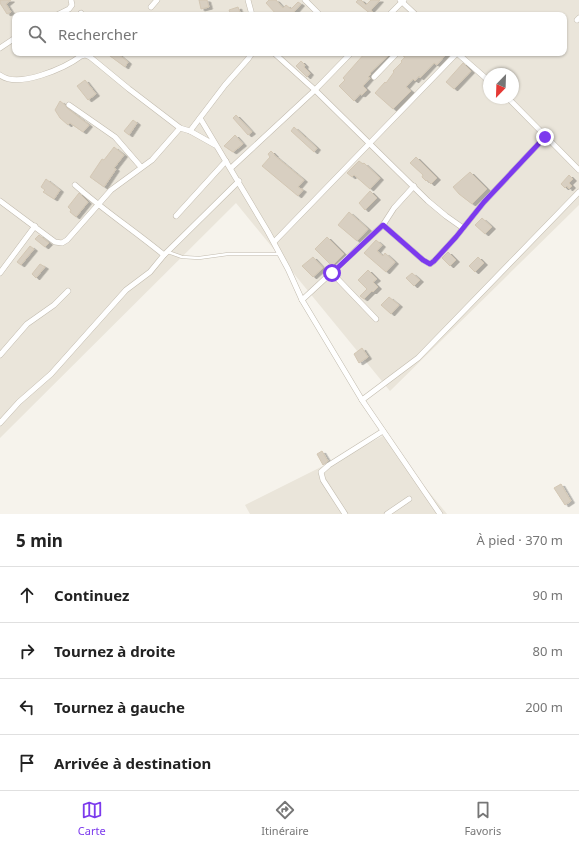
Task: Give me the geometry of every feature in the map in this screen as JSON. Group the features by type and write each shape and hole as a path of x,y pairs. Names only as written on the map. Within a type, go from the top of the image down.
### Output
{"street":[{"path":"63,12 69,9 72,5 71,0"},
{"path":"152,7 157,0"},
{"path":"248,0 251,12"},
{"path":"305,0 317,12"},
{"path":"392,12 402,1 413,12"},
{"path":"0,48 12,40"},
{"path":"0,75 9,79 40,76 54,71 81,56"},
{"path":"93,56 129,89 180,128 216,145"},
{"path":"190,132 225,85 250,56"},
{"path":"277,56 315,90 428,201 463,228"},
{"path":"231,168 315,90 348,56"},
{"path":"374,77 394,56"},
{"path":"274,242 454,56"},
{"path":"460,56 483,76"},
{"path":"514,104 579,170"},
{"path":"69,105 115,137 141,167"},
{"path":"200,118 239,181 274,242 302,300 362,400 440,514"},
{"path":"0,201 55,242 62,243 68,240 111,190 152,160 180,128"},
{"path":"383,225 423,260 430,264 463,228 484,202 545,137"},
{"path":"176,216 226,161"},
{"path":"0,423 19,402 51,374 126,290 150,272 239,181"},
{"path":"75,185 98,204 166,254"},
{"path":"302,300 383,225 394,208 414,186"},
{"path":"362,400 418,358 579,192"},
{"path":"0,273 34,226"},
{"path":"332,273 376,319"},
{"path":"0,355 27,324 54,305 68,291"},
{"path":"345,514 323,480 321,472 329,465 383,431"},
{"path":"387,514 409,499"}],"lane":[{"path":"166,254 199,258 228,254 280,254"}],"shaded area":[{"path":"0,0 579,0 579,205 390,391 236,203 0,438"},
{"path":"383,436 447,514 250,514 245,505"}],"building":[{"path":"0,0 11,0 6,4 11,12 7,14 0,3"},
{"path":"199,0 207,0 209,7 201,9"},
{"path":"269,0 276,0 283,8 286,5 291,9 298,2 301,4 294,12 274,12 266,3"},
{"path":"361,0 366,5 371,0 380,0 371,10 373,12 368,12 356,2"},
{"path":"238,7 240,12 230,12 229,10"},
{"path":"110,56 121,56 128,62 125,67"},
{"path":"362,56 388,56 370,73 371,74 368,77 370,78 363,86 367,90 362,95 360,94 354,101 339,86 345,80 343,78"},
{"path":"403,56 444,56 437,65 434,63 420,78 419,76 415,81 413,79 406,87 411,91 393,109 375,93 385,82 386,83 394,72 393,71 405,57"},
{"path":"301,61 310,73 307,77 296,66"},
{"path":"463,63 471,71 454,89 446,82"},
{"path":"85,80 96,94 88,100 77,86"},
{"path":"60,101 89,125 83,132 70,123 68,125 60,118 55,110"},
{"path":"236,115 252,132 248,135 233,118"},
{"path":"133,120 137,123 129,135 124,131"},
{"path":"294,127 317,148 314,152 291,131"},
{"path":"235,135 243,144 233,152 224,146"},
{"path":"114,147 124,155 114,168 116,169 104,187 90,177 102,159 104,160"},
{"path":"271,151 304,180 298,187 303,190 298,196 262,166 270,157 268,154"},
{"path":"416,157 437,178 431,184 422,177 423,175 410,163"},
{"path":"359,161 363,164 364,163 380,178 370,189 354,175 352,177 347,173"},
{"path":"470,172 487,189 472,204 459,194 453,187"},
{"path":"569,175 573,179 569,183 572,186 569,189 567,186 565,188 561,184"},
{"path":"46,179 60,190 54,199 43,192 45,190 41,187"},
{"path":"370,191 377,198 365,210 359,203"},
{"path":"79,193 88,202 76,217 70,212 71,210 68,207"},
{"path":"349,212 368,229 357,241 338,225"},
{"path":"482,218 492,227 485,234 475,225"},
{"path":"39,235 49,243 45,247 35,239"},
{"path":"327,237 344,254 332,266 315,249"},
{"path":"376,240 382,245 377,251 383,256 385,253 395,262 386,272 364,253"},
{"path":"30,246 34,249 21,265 17,262"},
{"path":"448,252 456,260 450,266 442,258"},
{"path":"313,257 323,268 313,277 302,266"},
{"path":"478,257 484,263 475,272 469,266"},
{"path":"40,264 45,267 36,278 32,274"},
{"path":"368,270 377,279 373,282 378,287 364,299 360,296 367,289 358,280"},
{"path":"412,273 420,280 414,286 406,278"},
{"path":"389,297 399,305 391,314 381,305"},
{"path":"362,348 368,357 359,363 354,354"},
{"path":"322,451 328,461 323,465 317,454"},
{"path":"561,484 571,501 565,505 554,488"}],"route":[{"path":"332,273 383,225 423,260 430,264 456,237 484,202 545,137"}]}
